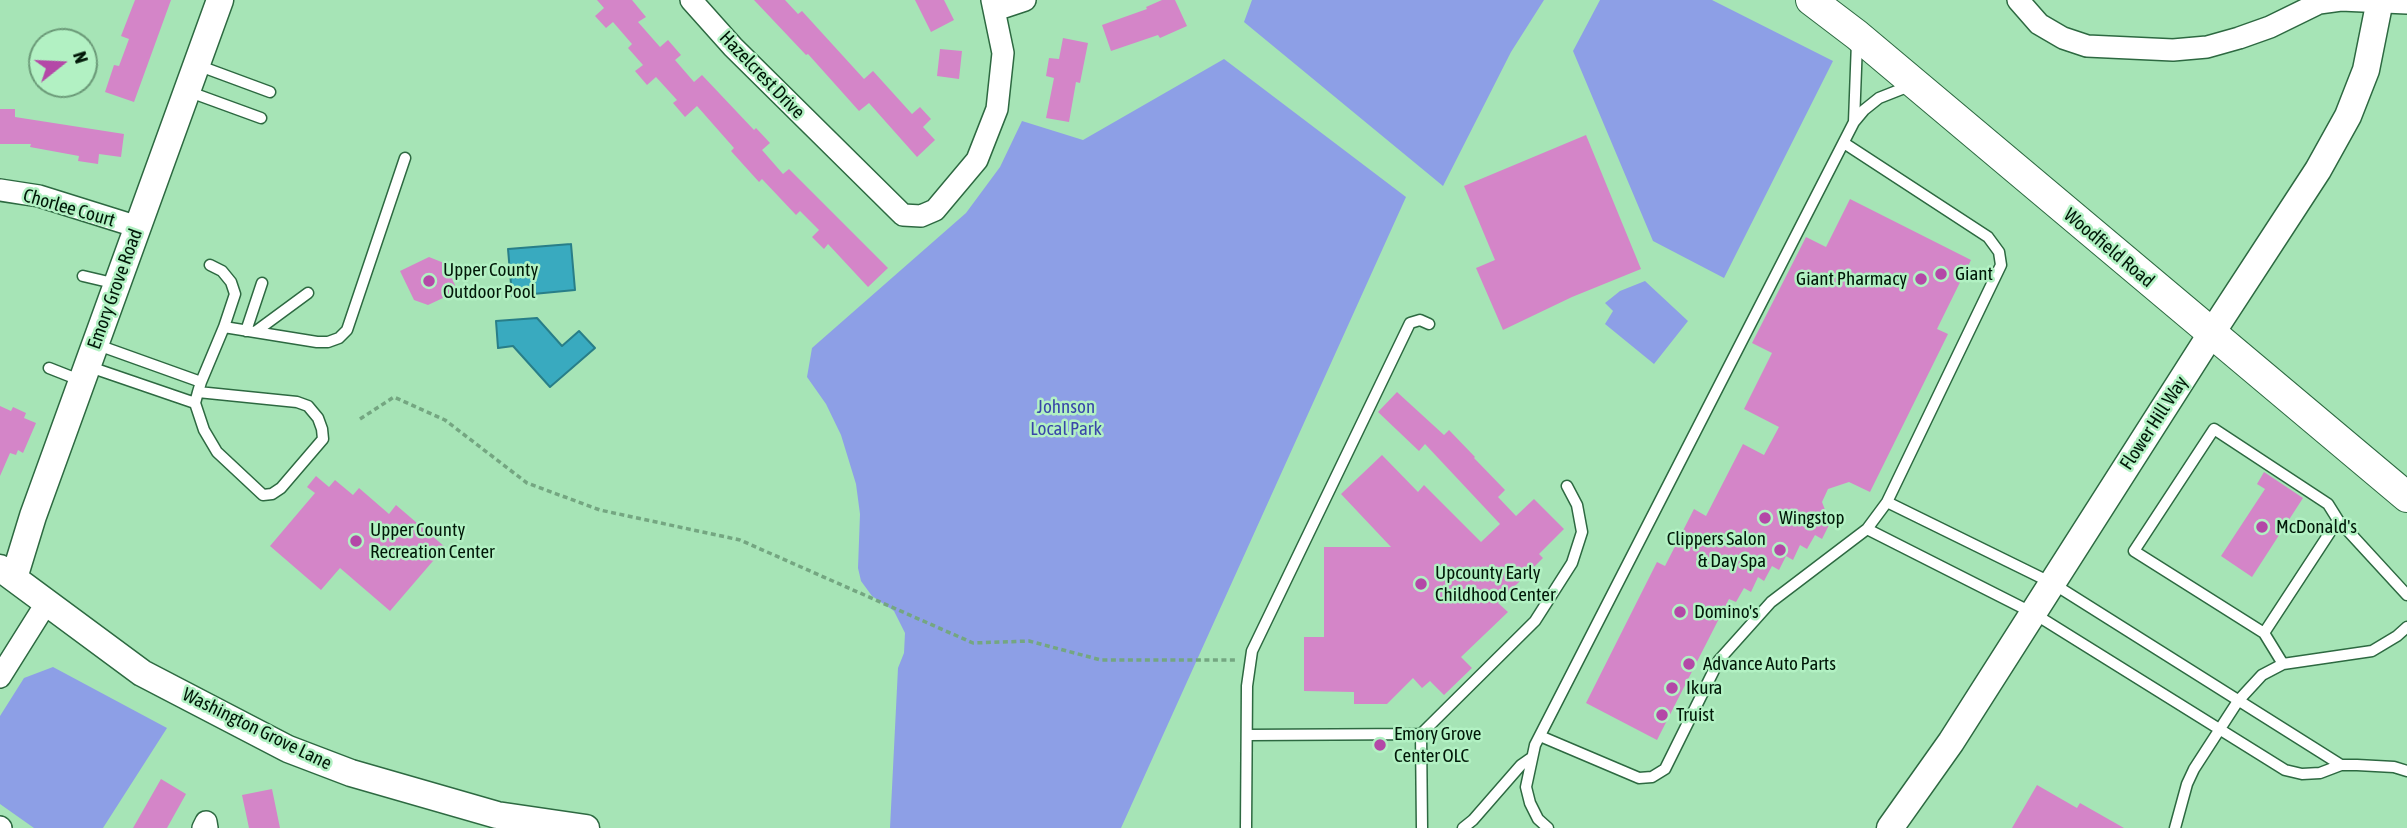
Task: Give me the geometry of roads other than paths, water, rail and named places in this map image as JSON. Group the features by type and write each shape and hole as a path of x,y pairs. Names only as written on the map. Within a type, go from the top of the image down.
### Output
{"main road":[{"name":"Woodfield Road","path":"1811,0 1857,35 2407,497"}],"street":[{"name":"Emory Grove Road","path":"7,573 33,516 220,0"},
{"name":"Hazelcrest Drive","path":"691,0 733,47 903,215 921,216 935,210 977,160 997,109 1003,52 993,5"},
{"path":"993,5 1025,0"},
{"path":"2018,0 2039,23 2063,38 2087,46 2173,50 2207,47 2239,38 2270,27 2319,3 2340,0 2407,3"},
{"name":"Flower Hill Way","path":"1890,828 1951,742 2318,170 2348,116 2366,70 2380,0"},
{"name":"Chorlee Court","path":"0,190 38,197 138,228"},
{"name":"Washington Grove Lane","path":"7,573 142,673 288,749 351,773 497,815 586,828"},
{"path":"0,677 47,602"}],"lane":[{"path":"1854,122 1857,35"},
{"path":"196,65 270,92"},
{"path":"1548,828 1538,819 1526,787 1531,758 1540,736 1854,122 1878,98 1914,84"},
{"path":"187,91 261,118"},
{"path":"1540,736 1639,778 1652,777 1665,769 1719,660 1771,601 1867,530 1887,502 2001,265 1999,251 1988,237 1844,143"},
{"path":"224,327 317,342 339,338 347,330 405,158"},
{"path":"49,368 88,364 198,392 297,402 308,407 318,418 323,439 281,488 272,494 263,495 217,452 204,430 198,392 235,293 231,282 222,271 210,265"},
{"path":"83,276 117,284"},
{"path":"251,331 262,283"},
{"path":"251,331 308,293"},
{"path":"1246,828 1247,686 1252,651 1410,323 1420,320 1429,324"},
{"path":"88,364 198,392"},
{"path":"2283,664 2264,633 2134,551 2214,429 2328,504 2339,520 2407,595"},
{"path":"1247,735 1422,734 1535,621 1572,563 1582,532 1577,505 1567,486"},
{"path":"1887,502 2052,583 2341,765"},
{"path":"2264,633 2339,520"},
{"path":"1867,530 2033,614 2285,770 2302,774 2320,773 2341,765 2394,766 2407,771"},
{"path":"2175,828 2194,769 2238,701 2262,675 2283,664 2372,651 2407,627"},
{"path":"1422,734 1422,828"},
{"path":"1463,828 1521,765 1531,758"}],"place":[{"name":"Giant","path":"1941,274"},
{"name":"Giant Pharmacy","path":"1921,279"},
{"name":"Upper County Outdoor Pool","path":"429,281"},
{"name":"Wingstop","path":"1765,518"},
{"name":"McDonald's","path":"2262,527"},
{"name":"Upper County Recreation Center","path":"356,541"},
{"name":"Clippers Salon & Day Spa","path":"1780,550"},
{"name":"Upcounty Early Childhood Center","path":"1421,584"},
{"name":"Domino's","path":"1680,612"},
{"name":"Advance Auto Parts","path":"1689,664"},
{"name":"Ikura","path":"1672,688"},
{"name":"Truist","path":"1662,715"},
{"name":"Emory Grove Center OLC","path":"1380,745"}],"park label":[{"name":"Johnson Local Park","path":"1066,418"}]}
